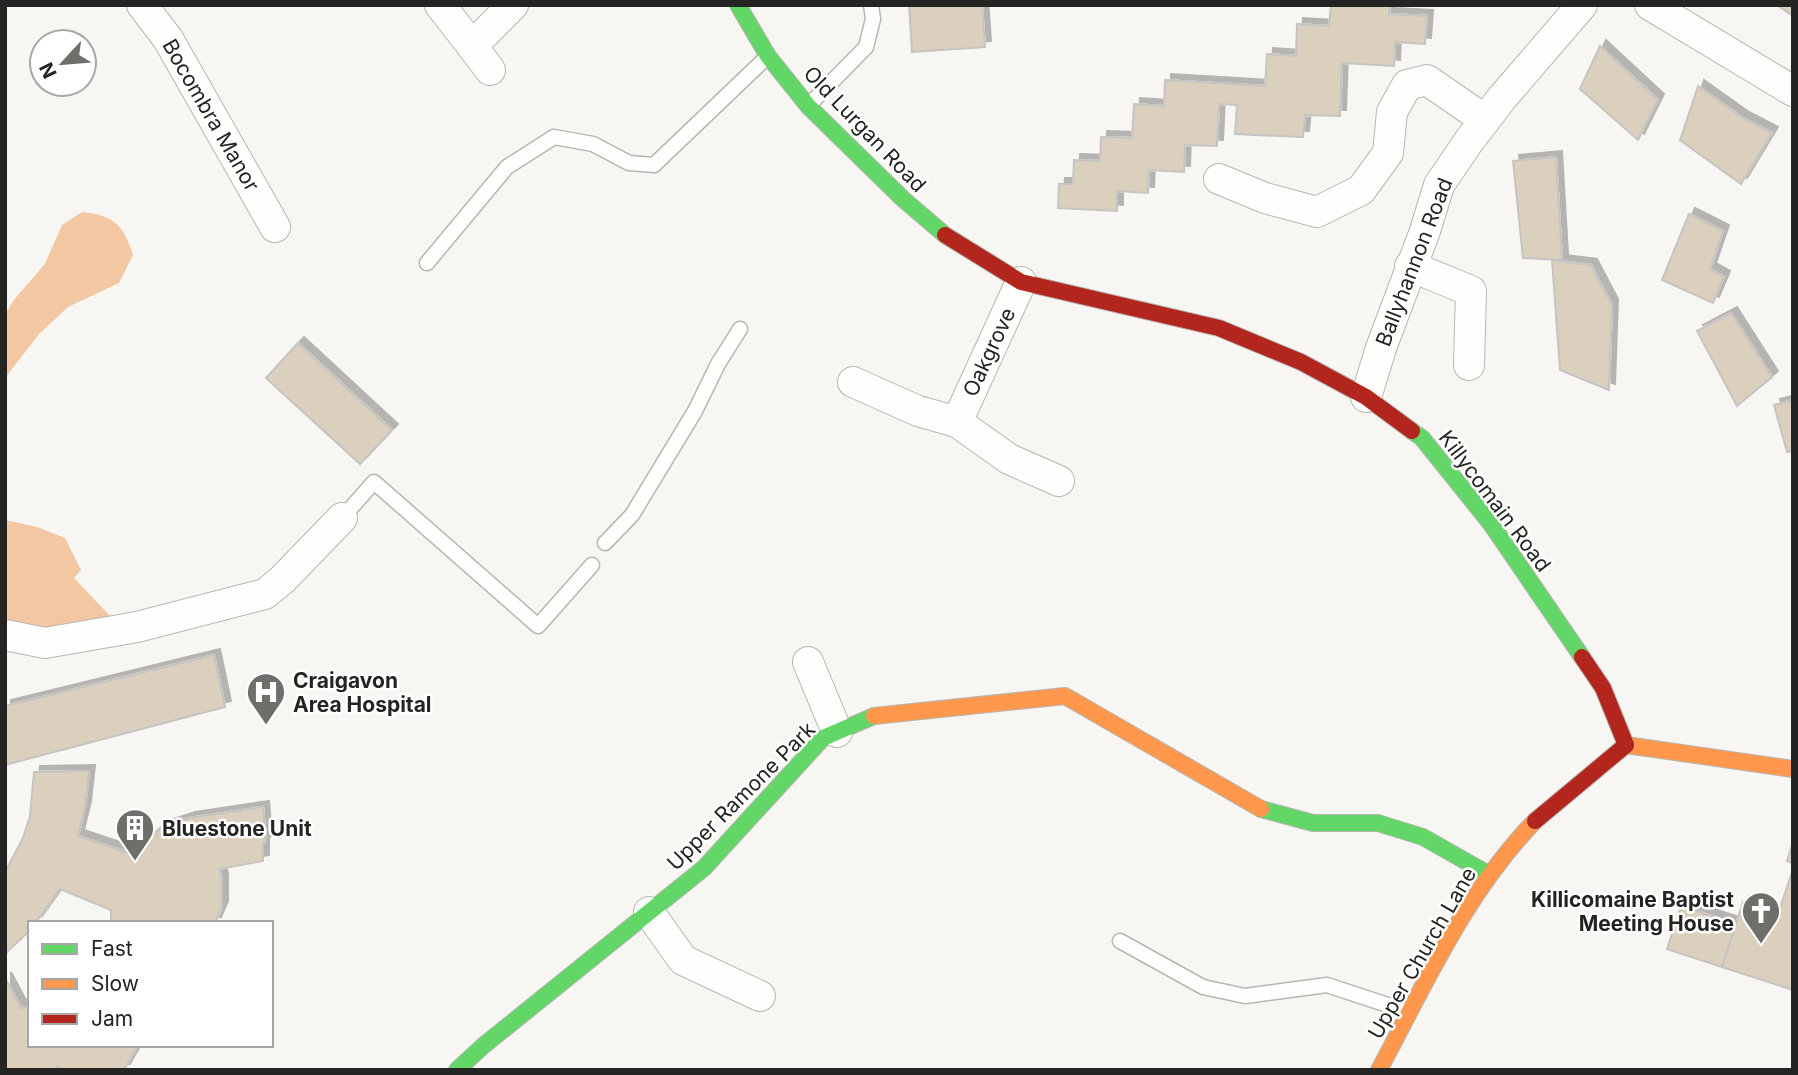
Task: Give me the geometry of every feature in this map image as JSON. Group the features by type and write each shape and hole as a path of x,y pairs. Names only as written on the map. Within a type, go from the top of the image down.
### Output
{"street":[{"name":"Bocombra Manor","path":"142,5 168,39 275,227"},
{"path":"440,5 490,70"},
{"path":"472,46 513,5"},
{"name":"Old Lurgan Road","path":"738,5 768,56 808,106 903,199 949,239"},
{"name":"Ballyhannon Road","path":"1366,397 1439,185 1485,120 1582,5"},
{"path":"1650,5 1793,91"},
{"path":"1219,179 1265,198 1317,212 1361,190 1388,153 1392,112 1406,85 1427,80 1485,120"},
{"name":"Killycomain Road","path":"949,239 1021,282 1219,328 1301,362 1366,397 1422,438 1492,524 1602,688 1626,745"},
{"path":"1410,266 1471,291 1469,365"},
{"name":"Oakgrove","path":"957,422 1021,282"},
{"name":"Oakgrove","path":"853,382 918,411 957,422 1009,459 1059,481"},
{"path":"5,635 45,642 71,638 137,627 265,594 342,518"},
{"path":"808,662 837,732"},
{"name":"Upper Ramone Park","path":"457,1070 483,1046 704,868 823,738 872,716 1065,696 1260,809 1313,823 1378,823 1423,837 1490,875"},
{"path":"1626,745 1793,769"},
{"name":"Upper Church Lane","path":"1379,1070 1459,924 1490,875 1527,829 1551,805 1626,745"},
{"path":"649,912 683,960 760,996"}],"lane":[{"path":"808,106 866,47 873,19 871,5"},
{"path":"427,263 507,167 554,137 593,144 629,163 654,165 768,56"},
{"path":"605,543 632,515 695,411 718,364 740,329"},
{"path":"342,518 374,482 538,626 592,565"},
{"path":"1120,941 1203,987 1245,996 1327,985 1410,1013"}],"shaded area":[{"path":"82,212 102,216 116,223 133,255 119,283 68,307 39,334 5,378 5,315 13,301 45,264 62,225"},
{"path":"5,520 37,527 65,538 81,570 74,578 111,617 86,627 35,627 5,620"}],"building":[{"path":"909,5 982,5 985,47 912,52"},
{"path":"1331,5 1390,5 1389,14 1427,16 1425,44 1395,42 1394,66 1342,63 1340,116 1305,115 1303,137 1235,134 1237,105 1219,104 1217,146 1185,145 1184,172 1149,170 1148,193 1117,191 1117,211 1058,208 1059,184 1073,184 1074,160 1100,161 1101,137 1132,138 1134,104 1164,106 1165,80 1265,86 1267,54 1296,56 1297,24 1329,26"},
{"path":"1777,5 1793,5 1793,16"},
{"path":"1600,46 1658,100 1638,140 1580,89"},
{"path":"1698,86 1743,118 1772,133 1741,184 1680,140"},
{"path":"1556,157 1562,260 1523,258 1513,161"},
{"path":"1689,214 1723,231 1710,269 1724,277 1713,303 1662,280"},
{"path":"1552,260 1591,265 1612,305 1609,390 1560,370"},
{"path":"1731,313 1772,377 1737,406 1697,331"},
{"path":"298,343 392,430 360,464 266,378"},
{"path":"1793,400 1793,451 1787,452 1774,405"},
{"path":"214,655 225,707 5,765 5,706"},
{"name":"Bluestone Unit","path":"89,771 78,836 132,854 162,827 189,818 263,807 266,842 263,843 263,861 219,869 222,879 222,907 216,921 111,921 111,910 60,889 37,921 28,921 28,932 5,954 5,872 23,838 30,816 34,772"},
{"name":"Killicomaine Baptist Meeting House","path":"1793,845 1793,863 1787,861"},
{"name":"Killicomaine Baptist Meeting House","path":"1793,869 1793,990 1722,967 1743,902 1778,914"},
{"path":"1681,906 1736,924 1722,967 1667,949"},
{"path":"5,978 21,1008 28,1006 28,1047 137,1047 124,1070 64,1070 57,1066 56,1070 5,1070"}],"traffic: fast":[{"path":"738,5 768,56 808,106 903,199 945,235"},
{"path":"1412,431 1422,438 1491,524 1582,657"},
{"path":"457,1070 483,1046 704,868 823,738 874,716"},
{"path":"1261,809 1313,823 1378,823 1423,837 1490,875"}],"traffic: slow":[{"path":"874,716 1065,696 1261,809"},
{"path":"1626,745 1793,769"},
{"path":"1379,1070 1467,908 1510,849 1535,821"}],"traffic: jam":[{"path":"945,235 1021,282 1219,328 1301,362 1366,397 1412,431"},
{"path":"1582,657 1603,688 1626,745"},
{"path":"1535,821 1626,745"}],"place":[{"name":"Craigavon Area Hospital","path":"266,726"},
{"name":"Bluestone Unit","path":"135,862"},
{"name":"Killicomaine Baptist Meeting House","path":"1761,945"}]}
